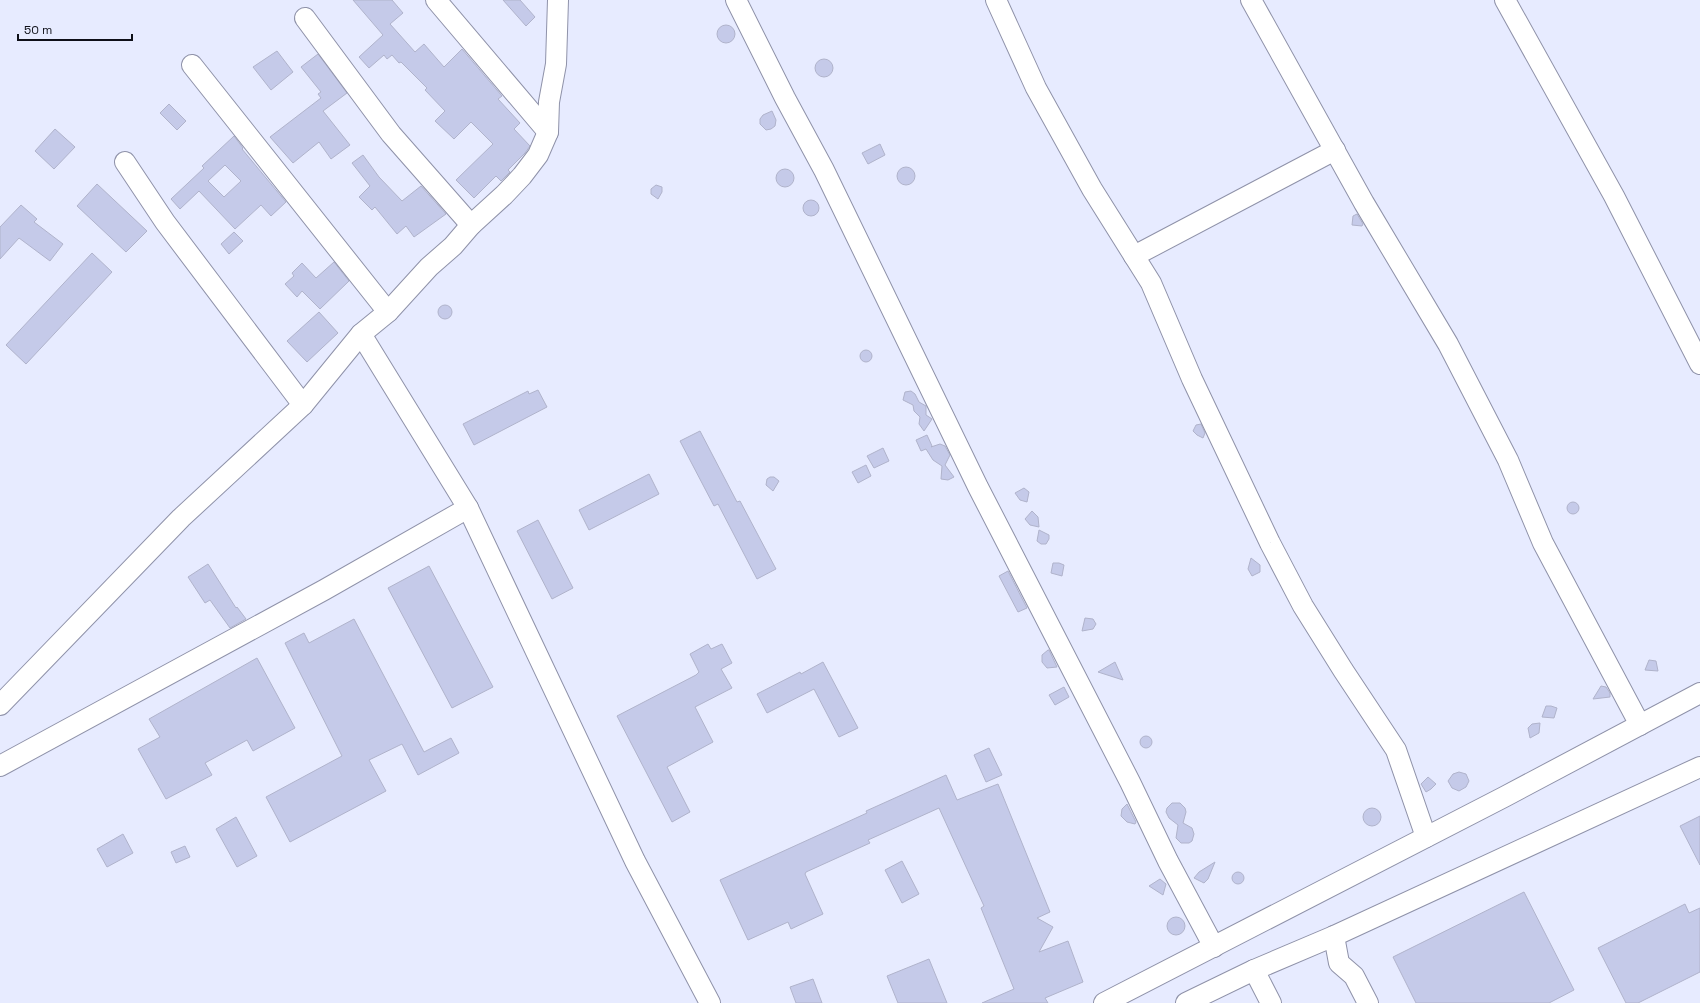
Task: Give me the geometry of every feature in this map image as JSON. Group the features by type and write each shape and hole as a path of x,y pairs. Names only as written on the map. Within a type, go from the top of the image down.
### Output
{"street":[{"path":"436,0 548,132"},
{"path":"0,705 181,518 303,405 361,334 388,312 429,267 522,176 538,155 548,132 548,102 556,64 558,0"},
{"path":"736,0 784,98 824,170 978,487 1130,782 1168,861 1214,947"},
{"path":"996,0 1036,88 1092,189 1151,283 1192,379 1270,543 1303,606 1396,750 1426,837"},
{"path":"1251,0 1364,203 1448,344 1508,460 1543,543 1640,725"},
{"path":"1505,0 1614,196 1700,364"},
{"path":"305,18 391,134 471,225"},
{"path":"192,65 388,312"},
{"path":"1134,256 1335,150"},
{"path":"125,162 170,228 303,405"},
{"path":"361,334 468,508 635,861 710,1003"},
{"path":"0,766 324,590 468,508"},
{"path":"1104,1003 1426,837 1700,693"},
{"path":"1186,1003 1254,970 1334,936 1700,767"},
{"path":"1334,936 1339,963 1354,976 1368,1003"},
{"path":"1254,970 1271,1003"}],"building":[{"path":"353,0 392,0 403,13 390,24 415,52 424,44 444,67 462,49 502,96 498,99 520,123 514,129 530,146 508,170 510,172 501,181 496,176 474,198 456,180 493,144 471,122 454,139 435,121 445,111 425,90 427,88 392,55 387,59 384,55 369,68 359,57 383,35"},
{"path":"503,0 520,0 535,17 526,26"},
{"path":"722,25 730,25 735,30 733,41 730,43 722,43 717,38 717,30"},
{"path":"277,51 293,72 271,90 253,67"},
{"path":"318,54 347,93 323,111 350,145 331,159 319,142 293,163 270,137 321,98 318,94 321,92 301,67"},
{"path":"820,59 828,59 833,64 831,75 828,77 820,77 815,72 815,64"},
{"path":"169,104 186,121 177,130 160,113"},
{"path":"772,111 776,120 775,126 766,130 760,124 760,119 763,115"},
{"path":"55,129 75,147 54,169 35,151"},
{"path":"234,136 243,148 242,149 286,202 271,216 261,205 235,229 199,191 180,209 171,199 204,168 202,166","holes":["225,165 241,181 224,197 208,181"]},
{"path":"880,144 885,155 868,164 862,153"},
{"path":"363,155 379,177 402,201 421,186 446,214 414,237 406,226 397,234 375,207 372,210 359,197 370,186 352,163"},
{"path":"902,167 910,167 915,172 913,183 910,185 902,185 897,180 897,172"},
{"path":"781,169 789,169 794,174 792,185 789,187 781,187 776,182 776,174"},
{"path":"97,184 147,231 126,252 77,206"},
{"path":"656,185 662,187 662,192 658,199 651,194 651,189"},
{"path":"808,200 814,200 819,205 817,214 814,216 808,216 803,211 803,205"},
{"path":"21,205 37,219 34,222 63,244 50,261 19,238 0,259 0,227"},
{"path":"1357,214 1363,224 1362,226 1352,225 1353,216"},
{"path":"234,232 243,241 229,254 221,244"},
{"path":"92,253 112,272 26,364 6,345"},
{"path":"334,262 349,281 320,309 302,291 297,297 285,284 294,276 292,273 302,263 316,278"},
{"path":"445,305 450,307 452,312 450,317 445,319 440,317 438,312 440,307"},
{"path":"319,312 338,333 307,362 287,341"},
{"path":"864,350 868,350 872,356 868,362 864,362 860,358 860,354"},
{"path":"538,390 547,407 474,445 463,424 528,391 529,394"},
{"path":"911,391 915,394 919,402 926,406 926,415 932,419 924,431 919,424 920,417 914,411 913,405 903,400 905,392"},
{"path":"1201,424 1205,433 1203,438 1193,431 1196,425"},
{"path":"700,431 737,502 740,501 776,569 757,579 718,504 714,506 680,441"},
{"path":"927,435 932,446 931,447 940,444 945,446 950,455 945,465 954,477 948,480 941,479 942,466 933,460 926,449 921,451 916,440"},
{"path":"883,448 889,461 874,468 867,456"},
{"path":"866,465 871,476 858,483 852,472"},
{"path":"649,474 659,494 589,530 579,510"},
{"path":"774,477 779,481 773,491 766,485 767,479"},
{"path":"1024,488 1029,492 1027,502 1020,500 1015,493"},
{"path":"1571,502 1575,502 1579,508 1575,514 1571,514 1567,510 1567,506"},
{"path":"1032,511 1038,517 1039,527 1030,525 1025,519"},
{"path":"538,520 573,588 552,599 517,531"},
{"path":"1039,530 1049,535 1049,539 1046,544 1041,544 1037,541"},
{"path":"1251,558 1260,565 1260,572 1252,576 1248,569"},
{"path":"1053,563 1064,565 1062,576 1051,573"},
{"path":"208,564 236,608 237,607 246,619 230,628 210,600 205,603 188,577"},
{"path":"429,566 493,687 452,708 388,588"},
{"path":"1008,571 1027,608 1018,612 999,576"},
{"path":"1085,618 1093,619 1096,624 1093,629 1082,631"},
{"path":"354,619 424,752 451,738 459,753 418,775 402,744 369,760 386,791 290,842 266,797 342,756 285,643 304,633 309,643"},
{"path":"708,644 711,649 722,644 732,663 721,669 732,688 695,707 713,742 667,767 690,812 672,822 617,716 696,675 699,672 690,654"},
{"path":"1048,650 1057,667 1047,668 1042,662 1042,655"},
{"path":"257,658 295,728 253,751 247,740 205,763 212,775 166,799 138,749 160,737 149,719"},
{"path":"1649,660 1656,661 1658,671 1645,670"},
{"path":"823,662 858,728 839,737 814,689 767,713 757,694"},
{"path":"1115,662 1123,680 1098,672"},
{"path":"1601,686 1606,687 1610,693 1610,697 1593,699"},
{"path":"1064,687 1069,697 1055,705 1049,695"},
{"path":"1546,706 1557,708 1554,718 1542,717"},
{"path":"1540,723 1539,733 1530,738 1528,728 1532,724"},
{"path":"1144,736 1148,736 1152,742 1148,748 1144,748 1140,744 1140,740"},
{"path":"989,748 1002,775 986,782 974,755"},
{"path":"1459,772 1466,774 1469,781 1466,787 1459,791 1452,788 1448,781 1453,774"},
{"path":"946,775 957,800 998,784 1050,912 1037,918 1053,927 1039,952 1068,941 1083,982 1045,998 1048,1003 982,1003 1014,989 981,908 984,906 939,808 868,840 870,843 806,872 805,874 823,914 791,929 788,922 748,940 720,880"},
{"path":"1428,777 1436,784 1426,792 1421,784"},
{"path":"1172,803 1180,803 1185,808 1186,812 1183,823 1192,828 1194,834 1192,841 1189,843 1181,843 1176,838 1178,825 1169,818 1166,812 1167,808"},
{"path":"1127,804 1136,822 1135,824 1127,822 1121,816 1122,809"},
{"path":"1368,808 1376,808 1381,813 1379,824 1376,826 1368,826 1363,821 1363,813"},
{"path":"1700,816 1700,865 1680,826"},
{"path":"236,817 257,856 237,867 216,829"},
{"path":"123,834 133,853 107,867 97,849"},
{"path":"185,846 190,857 176,863 171,852"},
{"path":"902,861 919,894 902,903 885,870"},
{"path":"1215,862 1208,879 1204,883 1194,878 1199,872"},
{"path":"1236,872 1240,872 1244,878 1240,884 1236,884 1232,880 1232,876"},
{"path":"1160,879 1166,884 1163,895 1149,886"},
{"path":"1524,892 1574,990 1549,1003 1416,1003 1393,957"},
{"path":"1685,904 1689,913 1700,908 1700,972 1638,1003 1626,1003 1598,948"},
{"path":"1172,917 1180,917 1185,922 1183,933 1180,935 1172,935 1167,930 1167,922"},
{"path":"929,959 947,1003 898,1003 887,976"},
{"path":"813,979 822,1003 796,1003 790,987"}]}
